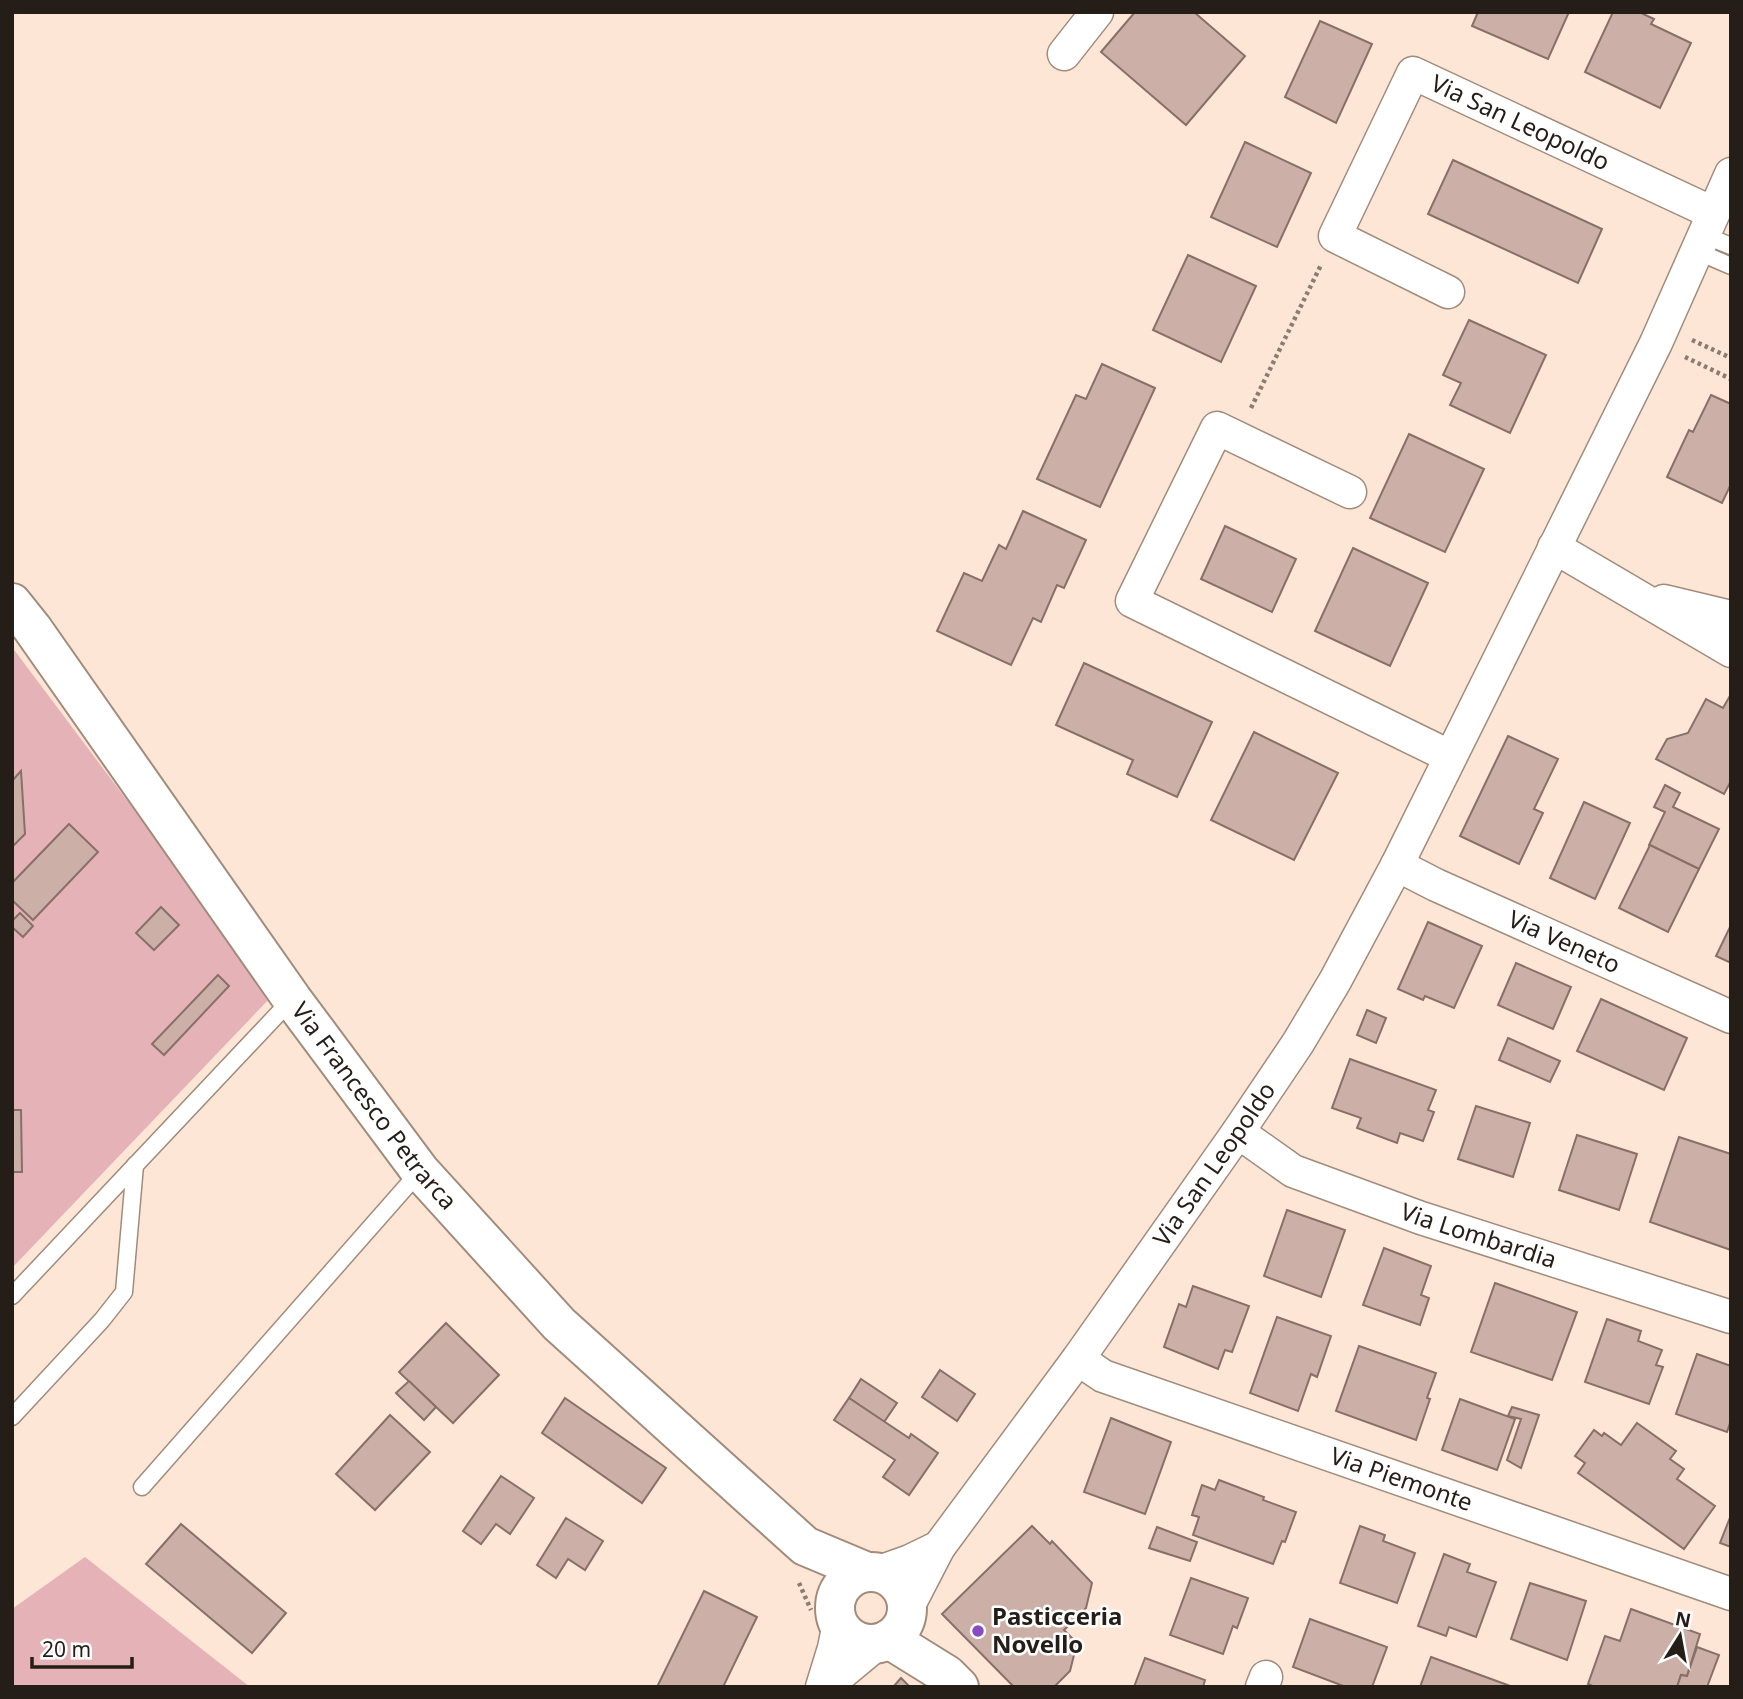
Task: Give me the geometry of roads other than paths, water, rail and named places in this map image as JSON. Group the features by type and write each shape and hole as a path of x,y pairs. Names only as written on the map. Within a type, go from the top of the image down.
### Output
{"street":[{"path":"1064,54 1097,12"},
{"name":"Via San Leopoldo","path":"1448,292 1335,236 1413,73 1711,237"},
{"name":"Via San Leopoldo","path":"896,1626 939,1547 1078,1359 1238,1132 1317,1012 1397,865 1659,335 1711,237 1731,174"},
{"path":"1350,492 1217,428 1132,601 1449,756"},
{"path":"1554,547 1731,651"},
{"path":"1636,595 1731,617"},
{"name":"Via Francesco Petrarca","path":"12,603 292,999 420,1171 559,1324 805,1546 821,1576 837,1618"},
{"name":"Via Veneto","path":"1397,865 1731,1017"},
{"name":"Via Lombardia","path":"1238,1132 1293,1171 1421,1218 1731,1317"},
{"name":"Via Piemonte","path":"1078,1359 1102,1376 1731,1594"},
{"name":"Via Francesco Petrarca","path":"805,1546 873,1572"},
{"name":"Via San Leopoldo","path":"873,1572 910,1561 939,1547"},
{"path":"873,1572 889,1576 898,1583 907,1598 896,1626 824,1687 834,1648 836,1601 840,1590 856,1574 873,1572"},
{"path":"837,1618 855,1640 896,1626"},
{"path":"896,1626 953,1681"}],"lane":[{"path":"1711,237 1731,266"},
{"path":"12,1296 292,999"},
{"path":"12,1417 102,1320 124,1292 135,1166"},
{"path":"142,1487 420,1171"}],"place":[{"name":"Pasticceria Novello","path":"978,1631"}]}
